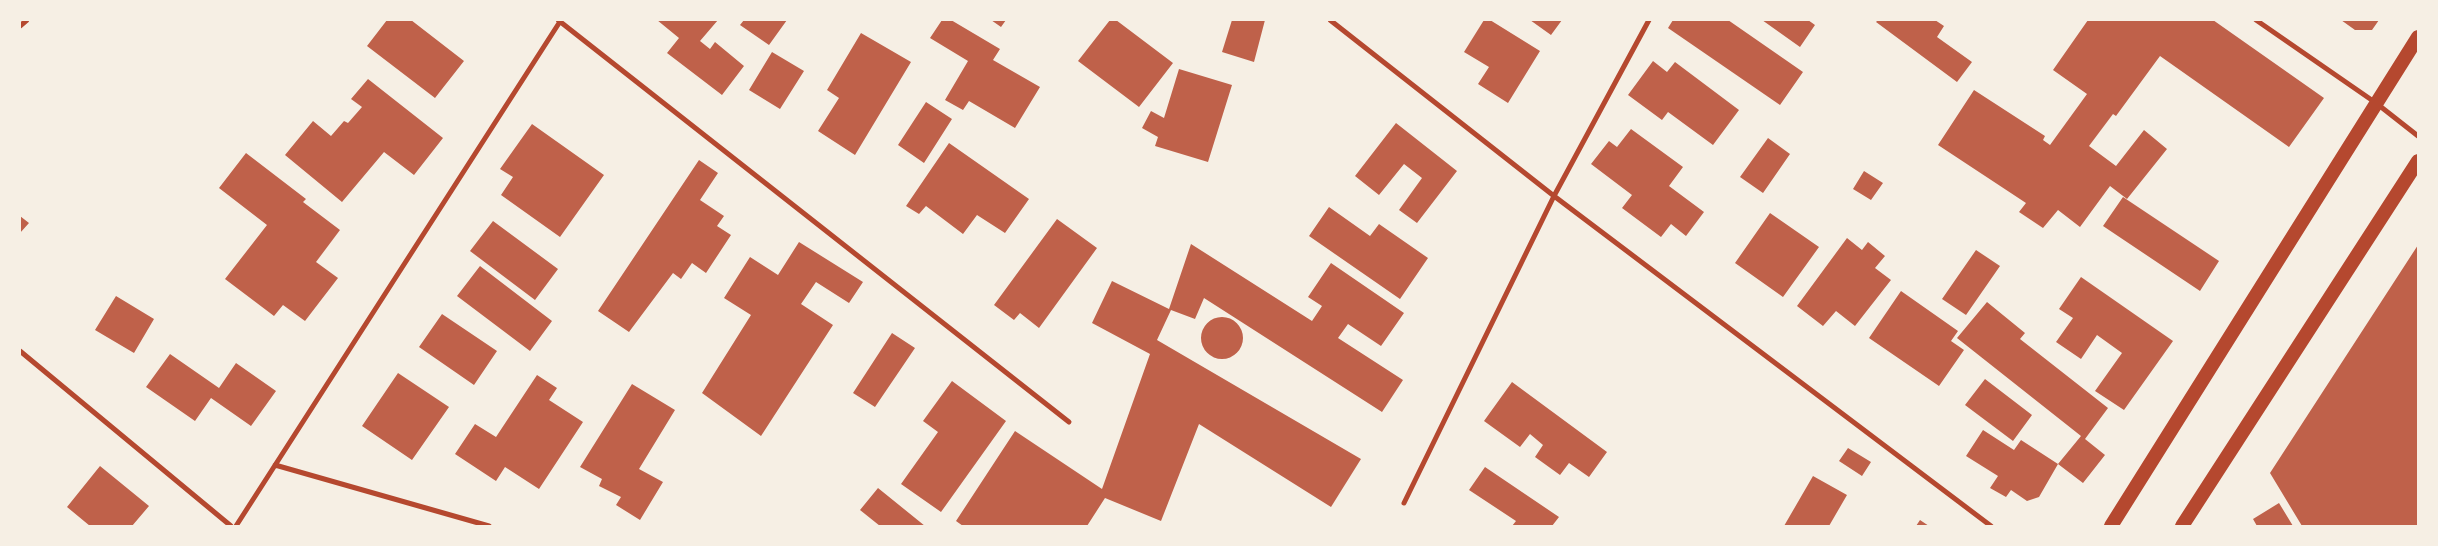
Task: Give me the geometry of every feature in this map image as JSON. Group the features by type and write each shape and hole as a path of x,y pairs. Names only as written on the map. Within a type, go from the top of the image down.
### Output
{"highway":[{"path":"2110,526 2418,37"},
{"path":"2182,526 2418,161"}],"street":[{"path":"20,26 27,20"},
{"path":"1330,20 1554,196 1991,526"},
{"path":"1404,503 1554,196 1649,20"},
{"path":"2256,20 2376,103 2418,136"},
{"path":"236,526 560,21 1068,422"},
{"path":"20,351 231,526"},
{"path":"276,465 489,526"}],"building":[{"path":"387,20 411,20 464,61 435,98 367,46"},
{"path":"657,20 718,20 700,41 710,49 715,42 744,66 722,95 667,53 679,38"},
{"path":"744,20 787,20 769,45 740,25"},
{"path":"942,20 951,20 1000,49 993,60 1040,87 1015,128 969,101 963,110 945,100 968,61 930,38"},
{"path":"991,20 1006,20 1001,27"},
{"path":"1110,20 1116,20 1173,63 1139,107 1078,61"},
{"path":"1232,20 1265,20 1254,62 1222,52"},
{"path":"1484,20 1490,20 1540,51 1508,103 1478,84 1489,67 1464,52"},
{"path":"1530,20 1562,20 1551,35"},
{"path":"1673,20 1728,20 1803,72 1780,105 1668,28"},
{"path":"1762,20 1808,20 1815,25 1800,47"},
{"path":"1878,20 1935,20 1944,26 1937,37 1972,62 1957,82 1876,22"},
{"path":"2088,20 2213,20 2324,98 2289,147 2160,56 2116,116 2113,114 2089,146 2116,166 2144,130 2167,149 2127,199 2110,186 2080,227 2058,210 2043,228 2019,212 2026,203 1938,145 1974,90 2045,136 2043,140 2050,145 2087,94 2053,70"},
{"path":"2341,20 2379,20 2372,30 2355,30"},
{"path":"861,33 911,62 855,155 818,131 839,98 827,90"},
{"path":"772,52 804,71 780,109 749,90"},
{"path":"1653,61 1667,72 1675,62 1739,110 1713,145 1668,112 1662,120 1628,95"},
{"path":"1179,69 1232,85 1208,162 1155,146 1158,137 1142,128 1151,111 1164,118"},
{"path":"368,79 443,138 414,175 384,152 342,202 285,155 313,121 331,136 344,121 348,123 362,107 351,99"},
{"path":"926,102 952,119 924,163 898,145"},
{"path":"1396,123 1457,171 1417,223 1399,210 1422,178 1404,164 1379,195 1355,176"},
{"path":"532,124 604,175 560,237 501,195 513,177 500,169"},
{"path":"1631,129 1683,167 1669,186 1704,212 1686,236 1671,224 1661,237 1622,208 1632,195 1591,164 1609,141 1617,147"},
{"path":"1768,138 1790,154 1763,193 1740,177"},
{"path":"949,143 1029,199 1005,233 977,215 963,234 926,206 919,214 906,206"},
{"path":"246,153 306,199 303,202 340,230 316,262 338,278 305,321 283,305 274,316 225,279 267,225 219,188"},
{"path":"699,160 718,173 700,200 724,216 717,226 731,235 706,273 692,263 681,279 673,273 629,332 598,311"},
{"path":"1864,171 1883,183 1871,200 1853,189"},
{"path":"2123,197 2219,261 2200,291 2103,226"},
{"path":"1329,207 1370,236 1379,224 1428,258 1400,299 1309,236"},
{"path":"1770,213 1819,247 1783,297 1735,263"},
{"path":"20,216 29,223 20,233"},
{"path":"1057,219 1097,248 1039,328 1020,313 1014,320 994,305"},
{"path":"493,221 558,269 535,300 470,251"},
{"path":"1847,238 1862,250 1868,242 1885,256 1875,268 1891,280 1855,326 1836,311 1823,326 1797,306"},
{"path":"799,242 863,282 849,303 816,282 801,304 833,325 761,436 702,393 751,315 724,298 750,257 778,275"},
{"path":"1191,244 1312,321 1322,306 1308,297 1331,263 1404,313 1381,346 1348,324 1338,338 1403,380 1382,412 1204,298 1195,319 1171,310 1157,340 1361,459 1331,507 1199,424 1161,521 1105,498 1087,526 963,526 956,521 1015,431 1102,489 1150,354 1092,323 1112,281 1169,309"},
{"path":"2418,245 2418,526 2302,526 2270,473"},
{"path":"1976,250 2000,266 1966,315 1942,299"},
{"path":"480,266 552,321 530,351 457,296"},
{"path":"2081,277 2173,341 2124,410 2095,391 2122,353 2097,335 2081,359 2056,342 2073,318 2059,309"},
{"path":"1901,291 1958,331 1951,341 1964,350 1939,386 1869,338"},
{"path":"116,296 154,319 134,353 95,330"},
{"path":"1987,302 2025,333 2020,339 2108,408 2085,439 2105,455 2083,483 2058,464 2081,436 1957,338"},
{"path":"442,314 497,351 474,385 419,347"},
{"path":"1218,317 1226,317 1237,323 1243,338 1237,353 1226,359 1218,359 1207,353 1201,342 1201,334 1207,323"},
{"path":"892,333 915,348 875,407 853,393"},
{"path":"170,354 219,388 236,363 276,391 251,426 211,398 195,421 146,387"},
{"path":"398,373 449,407 412,460 362,426"},
{"path":"537,375 557,388 549,400 583,422 539,489 505,467 496,481 455,454 475,424 496,437"},
{"path":"1985,379 2032,415 2013,441 1965,405"},
{"path":"952,381 1006,421 941,512 901,484 938,432 923,421"},
{"path":"1512,382 1607,452 1589,477 1569,463 1560,475 1535,457 1543,445 1530,434 1520,447 1484,421"},
{"path":"632,384 675,410 639,469 663,482 640,520 616,505 621,497 599,486 602,479 580,467"},
{"path":"1983,430 2014,450 2021,440 2058,464 2039,497 2027,501 2011,490 2006,497 1990,488 1998,476 1966,456"},
{"path":"1848,448 1871,462 1862,476 1839,461"},
{"path":"100,466 149,506 132,526 90,526 67,507"},
{"path":"1485,467 1559,517 1552,526 1512,526 1516,521 1469,490"},
{"path":"1813,476 1847,495 1829,526 1784,526"},
{"path":"878,488 925,526 880,526 860,510"},
{"path":"2279,503 2293,526 2257,526 2253,519"},
{"path":"1920,520 1929,526 1916,526"}]}
